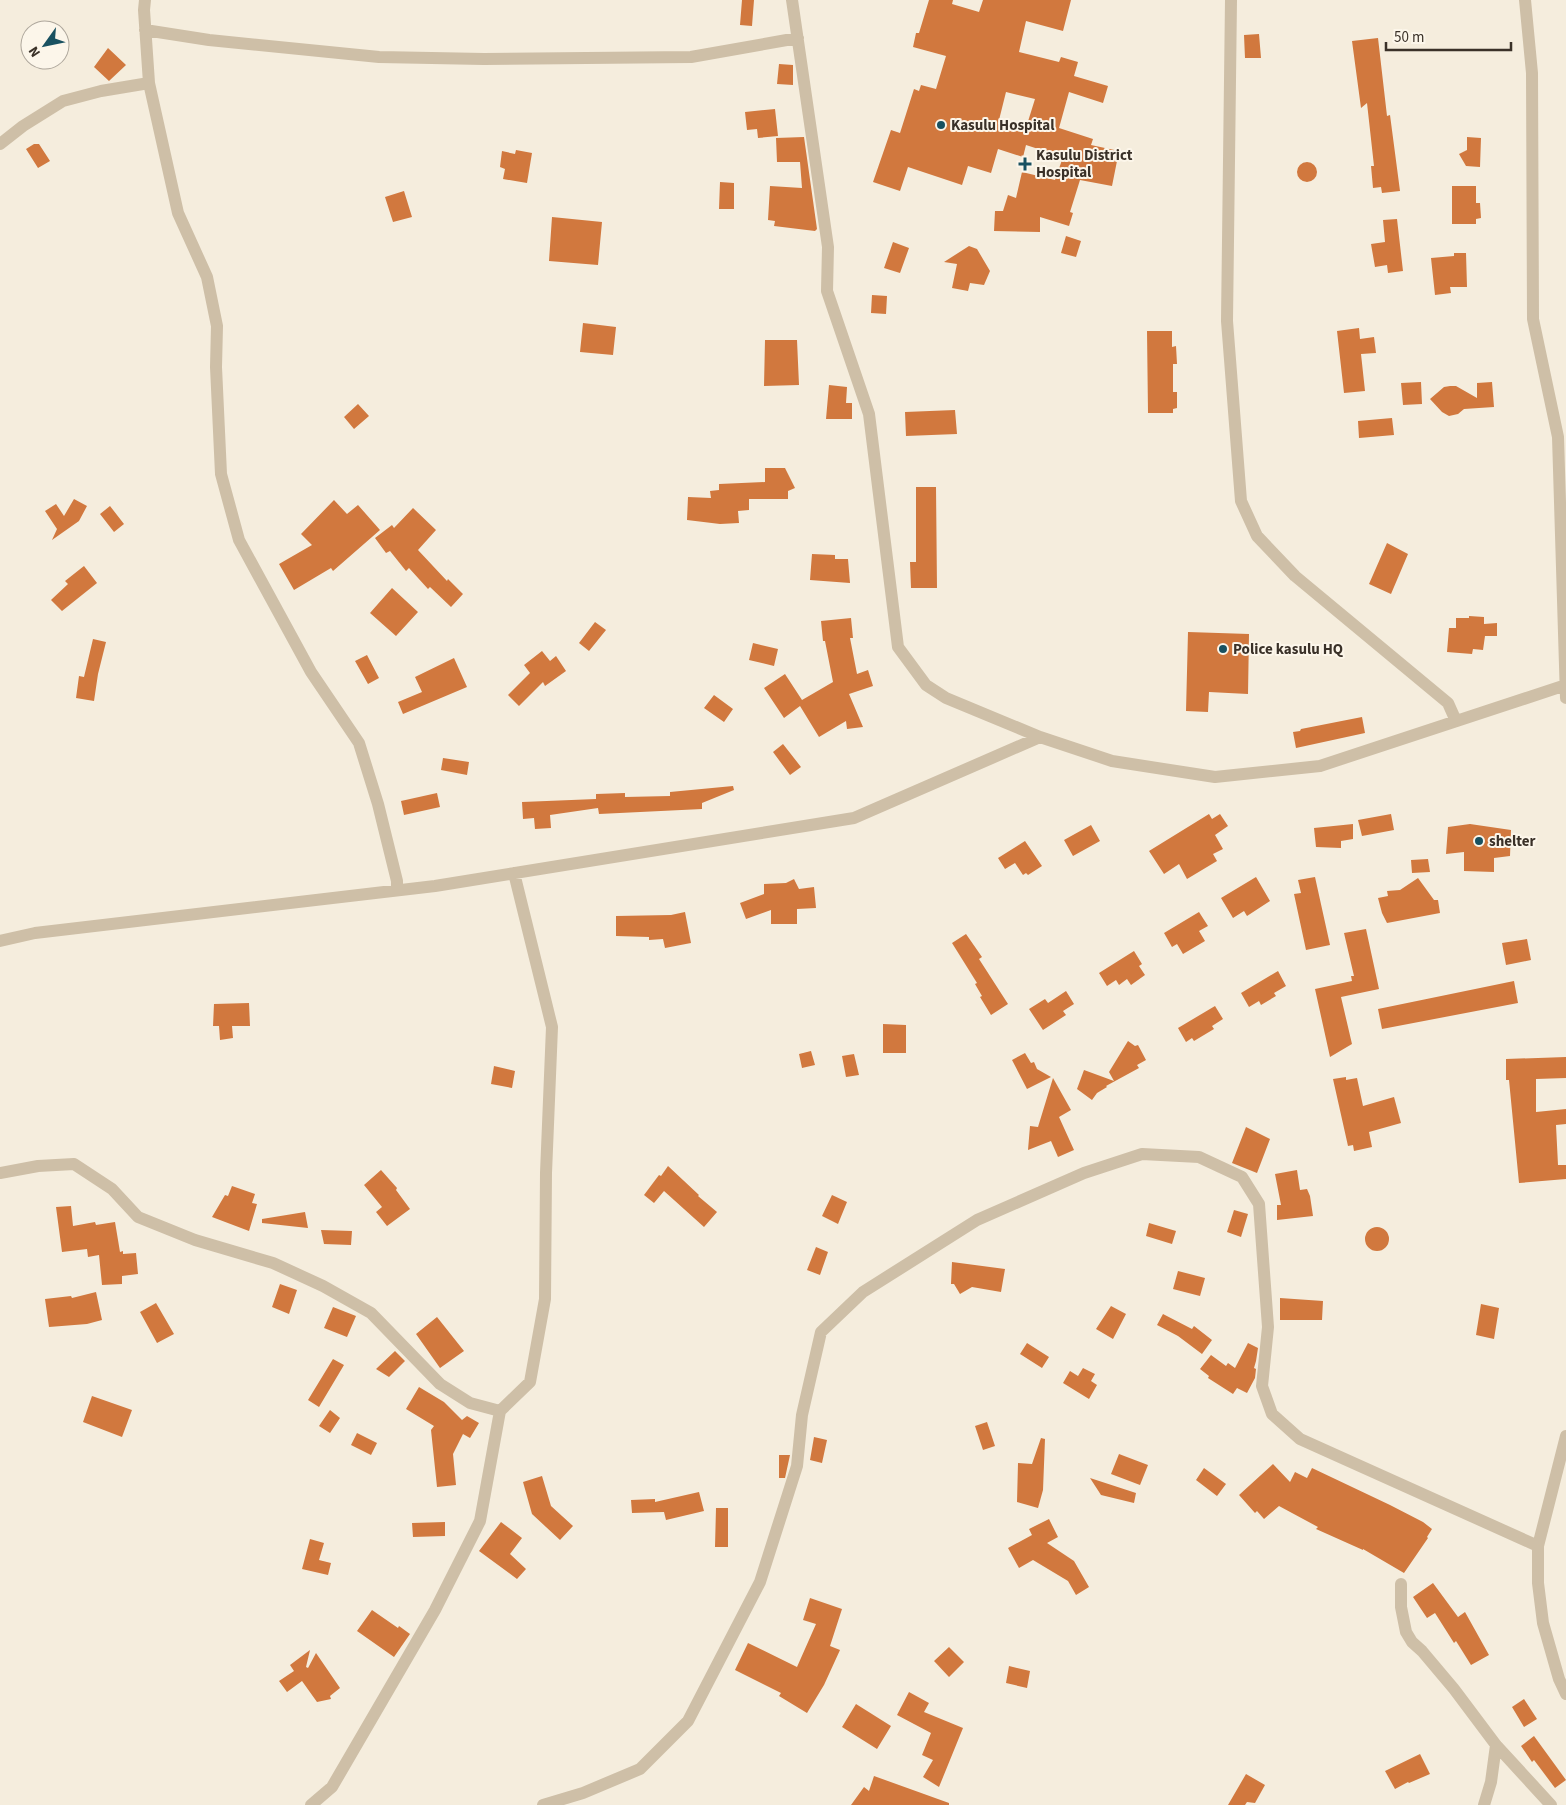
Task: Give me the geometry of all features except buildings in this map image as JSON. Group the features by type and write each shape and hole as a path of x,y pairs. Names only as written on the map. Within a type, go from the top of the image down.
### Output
{"street":[{"path":"145,0 148,83 178,213 207,278 217,326 216,367 221,474 239,540 311,672 359,743 378,804 397,881 397,890"},
{"path":"792,0 828,247 827,291 869,414 898,647 926,685 946,698 1040,737 1112,761 1215,777 1320,766 1456,720 1566,690 1558,437 1533,319 1532,73 1526,0"},
{"path":"1231,0 1227,321 1241,501 1257,536 1295,576 1448,703 1456,720"},
{"path":"145,30 209,40 379,57 484,59 691,57 798,38"},
{"path":"0,144 23,126 63,101 101,91 148,83"},
{"path":"0,940 35,933 397,890 854,818 1040,737"},
{"path":"311,1805 332,1787 435,1610 480,1521 500,1411 530,1382 545,1299 546,1174 552,1027 514,873"},
{"path":"543,1805 583,1793 640,1769 688,1722 760,1582 797,1466 802,1415 822,1332 863,1292 977,1220 1084,1173 1142,1154 1199,1157 1242,1177 1259,1204 1268,1327 1262,1386 1272,1414 1300,1439 1538,1546"},
{"path":"0,1173 38,1166 74,1164 112,1189 138,1216 195,1240 273,1263 323,1286 363,1308 371,1313 440,1384 470,1403 500,1411"},
{"path":"1566,1436 1538,1546 1538,1583 1543,1623 1559,1679 1566,1694"},
{"path":"1401,1584 1401,1607 1406,1632 1412,1642 1422,1650 1454,1689 1496,1745 1552,1805"},
{"path":"1484,1805 1491,1782 1496,1745"}],"place":[{"name":"Kasulu Hospital","path":"941,125"},
{"name":"Kasulu District Hospital","path":"1025,164"},
{"name":"Police kasulu HQ","path":"1223,649"},
{"name":"shelter","path":"1479,841"}]}
